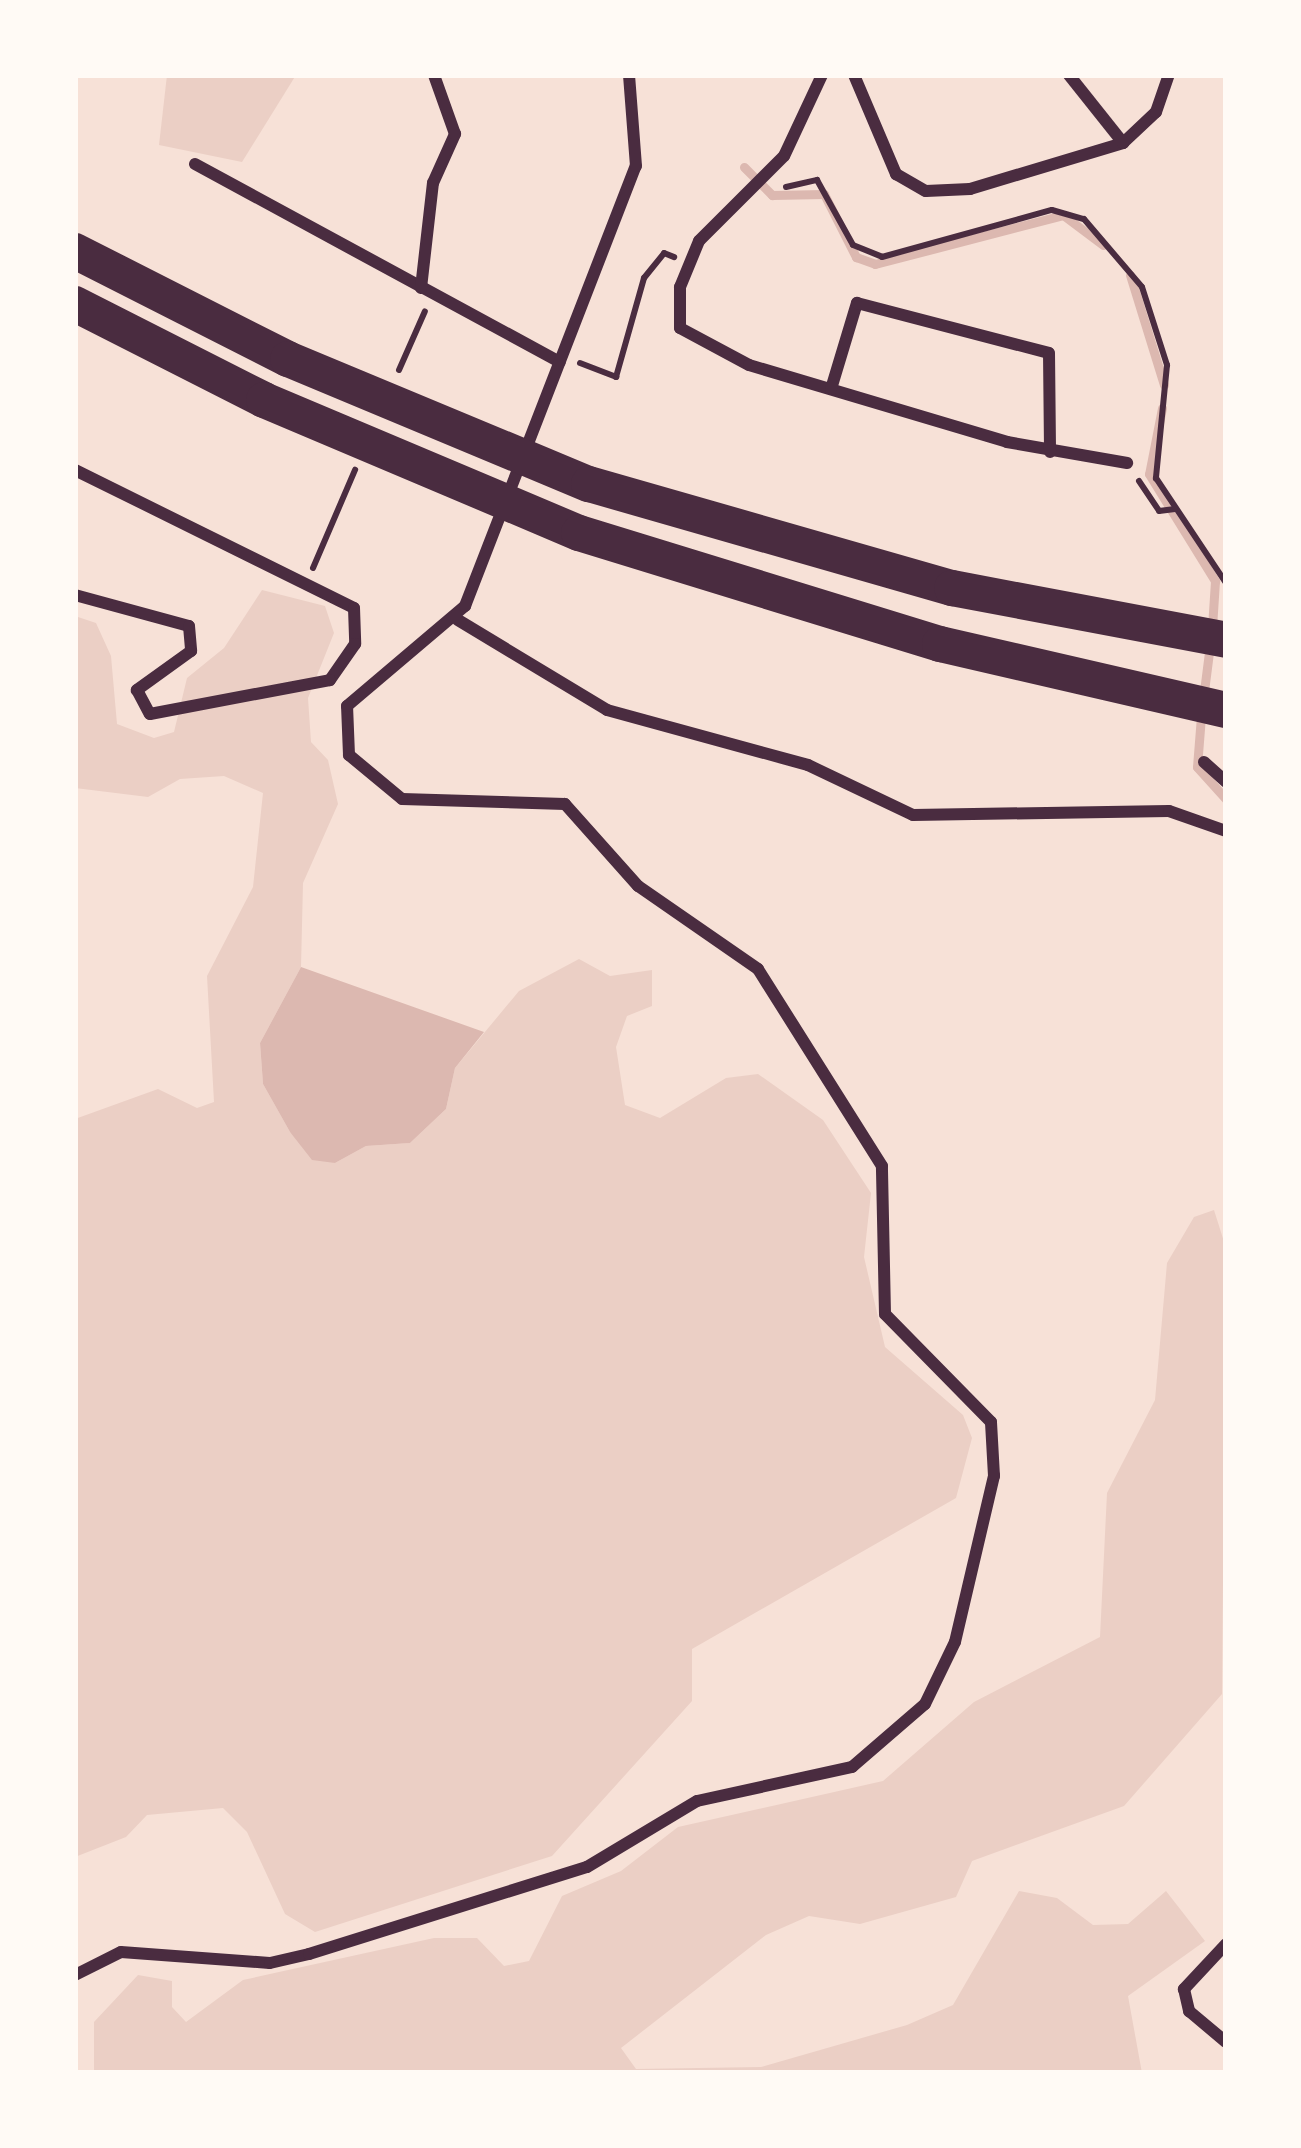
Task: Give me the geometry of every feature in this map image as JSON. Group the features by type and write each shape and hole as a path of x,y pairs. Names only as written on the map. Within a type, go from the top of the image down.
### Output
{"highway":[{"path":"75,251 288,358 589,484 952,588 1226,640"},
{"path":"75,304 579,533 940,644 1226,710"}],"street":[{"path":"422,288 434,183 455,134 434,75"},
{"path":"347,706 458,620 466,606 636,166 629,75"},
{"path":"823,75 760,182 689,262 680,328 831,389 1050,452 1127,463"},
{"path":"854,75 896,174 926,191 970,189 1123,142 1156,112 1169,75"},
{"path":"1069,75 1123,142"},
{"path":"195,164 559,362"},
{"path":"831,389 856,303 1049,353 1050,452"},
{"path":"75,470 354,608 355,644 330,680 150,714 137,690 190,651 189,626 75,595"},
{"path":"458,620 607,710 808,765 913,815 1169,811 1226,831"},
{"path":"75,1976 121,1952 270,1963 309,1954 587,1867 697,1801 852,1767 900,1732 944,1676 994,1476 991,1422 976,1399 885,1314 883,1166 758,968 638,886 565,804 444,804 378,790 349,755 347,706 330,680"},
{"path":"1204,762 1226,782"},
{"path":"1226,1944 1184,1989 1189,2011 1226,2042"}],"path":[{"path":"760,182 818,180 854,245 883,257 1052,211 1084,219 1136,272 1168,365 1155,464 1171,510"},
{"path":"559,362 616,377 644,278 664,253 689,262"},
{"path":"1127,463 1171,510 1226,583"}],"shaded area":[{"path":"167,75 296,75 242,162 159,145"},
{"path":"262,590 325,606 334,633 308,698 311,742 328,760 338,804 303,883 301,967 260,1043 263,1084 290,1132 335,1163 366,1146 410,1143 446,1109 455,1068 519,991 579,959 610,976 652,970 652,1006 627,1016 616,1047 625,1105 660,1118 726,1078 758,1074 823,1120 871,1193 864,1257 885,1347 963,1415 972,1438 956,1498 692,1649 692,1701 552,1856 315,1932 285,1914 247,1832 223,1808 147,1815 126,1837 75,1857 75,1119 158,1089 197,1108 214,1102 207,976 253,887 263,793 224,776 180,779 148,797 75,788 75,616 96,623 111,656 117,724 154,738 174,732 187,678 224,648"},
{"path":"301,967 484,1032 455,1068 446,1109 410,1143 366,1146 335,1163 312,1160 290,1132 263,1084 260,1043"},
{"path":"1214,1210 1226,1248 1222,1694 1124,1806 972,1861 956,1897 860,1924 809,1916 766,1935 621,2048 636,2069 761,2067 907,2025 953,2005 1019,1891 1057,1898 1093,1925 1128,1924 1166,1891 1205,1941 1128,1996 1142,2073 94,2073 94,2022 138,1975 172,1981 172,2007 186,2022 243,1980 434,1938 477,1938 504,1966 529,1961 562,1896 621,1871 678,1827 883,1781 974,1702 1100,1637 1107,1493 1155,1400 1167,1263 1194,1217"}],"waterway":[{"path":"744,167 772,195 824,194 856,257 875,264 1063,215 1103,245"},
{"path":"1130,275 1164,385"},
{"path":"1162,408 1149,474 1215,581 1212,627"},
{"path":"1203,699 1210,644"},
{"path":"1201,716 1197,767 1226,799"}]}
